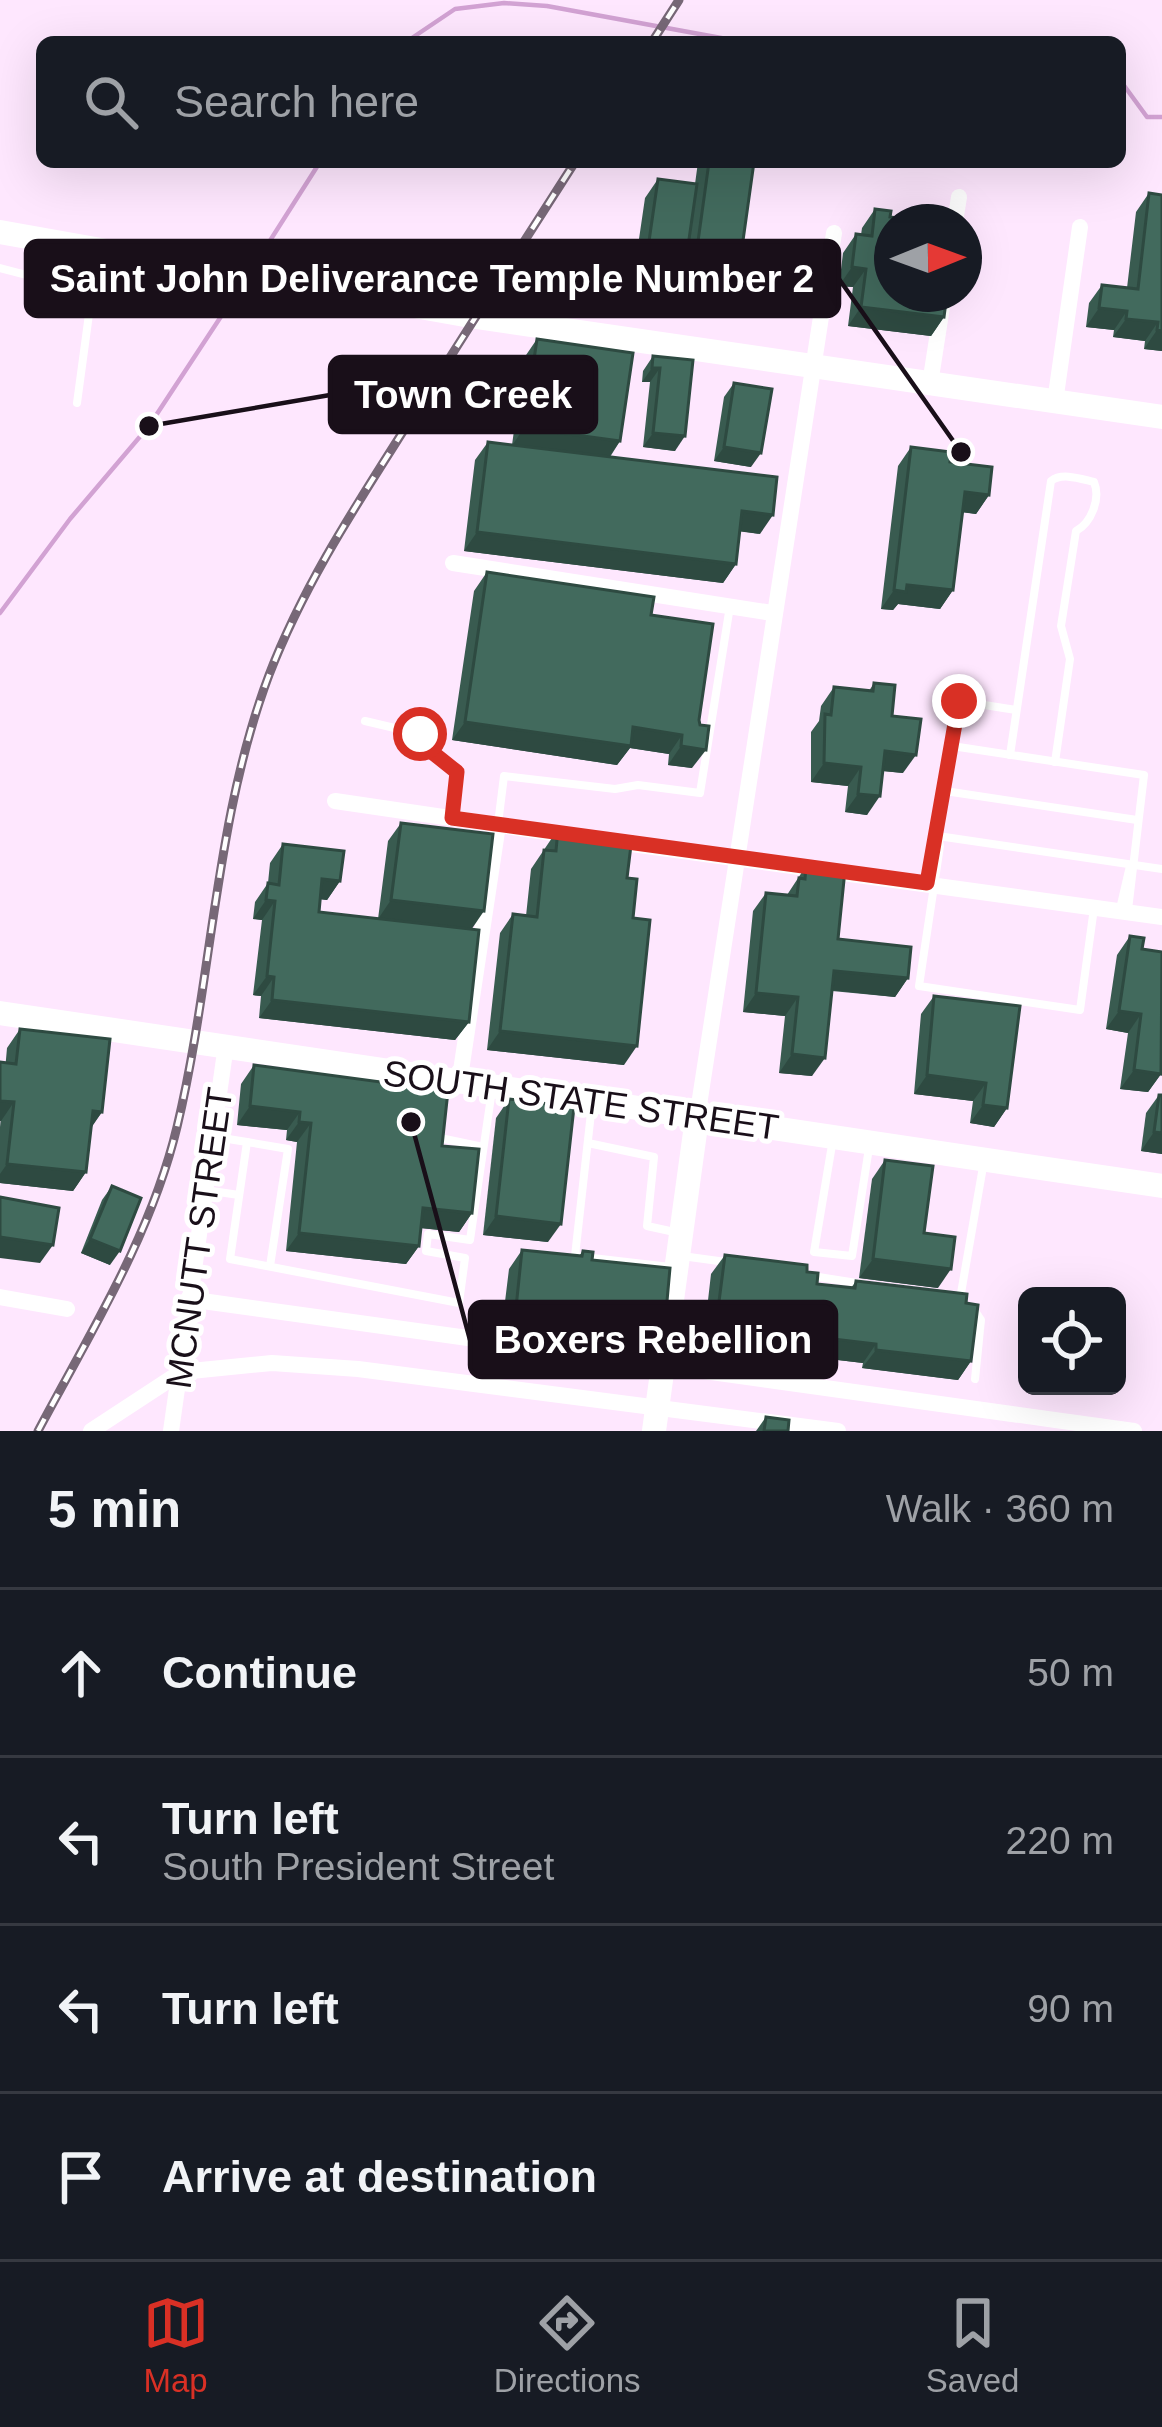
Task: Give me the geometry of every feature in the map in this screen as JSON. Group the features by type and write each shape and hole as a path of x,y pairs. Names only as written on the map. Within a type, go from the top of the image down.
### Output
{"street":[{"path":"958,204 959,197"},
{"path":"1055,402 1080,226"},
{"path":"0,232 811,369 1162,417"},
{"path":"656,1420 772,613 834,233"},
{"path":"930,384 941,312"},
{"path":"453,563 772,613"},
{"path":"335,801 1162,917"},
{"path":"459,1084 497,826"},
{"name":"SOUTH STATE STREET","path":"0,1012 1162,1186"},
{"name":"MCNUTT STREET","path":"171,1431 226,1045"},
{"path":"0,1297 67,1309"},
{"path":"188,1299 1134,1431"},
{"path":"91,1431 181,1372 272,1363 358,1369 656,1420 838,1431"}],"lane":[{"path":"73,285 81,246"},
{"path":"0,268 92,292 77,404"},
{"path":"1010,755 1051,482 1060,476 1094,482 1095,504 1084,526 1076,531 1061,626 1070,659 1055,761"},
{"path":"497,826 504,776 700,793 730,607"},
{"path":"1016,710 959,701 919,986 1079,1010 1094,907"},
{"path":"365,721 420,734 428,749 457,772 452,818"},
{"path":"952,746 1144,775 1124,911"},
{"path":"945,791 1137,820"},
{"path":"938,836 1162,868"},
{"path":"248,1142 230,1259 459,1303 465,1258 426,1251 428,1234 470,1240 492,1088"},
{"path":"592,1103 575,1256 678,1252 748,1266"},
{"path":"212,1136 288,1149 270,1266"},
{"path":"833,1138 814,1252 852,1256 870,1143"},
{"path":"445,1139 483,1147"},
{"path":"588,1143 654,1157 647,1226 678,1252"},
{"path":"975,1379 981,1320 959,1298 984,1160"},
{"path":"204,1189 239,1195"},
{"path":"795,1273 865,1284"}],"building":[{"path":"708,168 753,168 740,262 696,256"},
{"path":"658,179 697,184 685,267 646,262"},
{"path":"1149,193 1162,195 1162,331 1157,330 1158,322 1126,319 1127,311 1099,308 1102,285 1138,289"},
{"path":"874,218 874,309 861,307 866,269 852,267 856,234 872,236"},
{"path":"902,312 945,312 944,317"},
{"path":"537,339 633,353 620,441 524,428"},
{"path":"653,356 693,360 685,436 653,433 660,368 652,368"},
{"path":"734,383 772,389 761,453 724,447"},
{"path":"488,442 777,477 773,515 742,511 736,564 477,532"},
{"path":"911,447 951,452 950,462 992,467 989,495 965,492 953,590 907,585 906,592 894,590"},
{"path":"487,572 654,597 651,615 713,624 699,720 700,725 709,726 706,750 681,746 682,735 633,727 631,746 465,722"},
{"path":"874,683 895,685 892,716 921,719 916,755 885,751 880,796 858,794 861,767 824,763 825,714 831,715 834,687 873,691"},
{"path":"401,823 493,834 484,911 391,900"},
{"path":"558,829 632,837 627,878 637,879 633,918 650,920 637,1046 500,1031 513,914 537,917 544,850 556,851"},
{"path":"283,844 344,851 340,881 322,879 319,912 479,930 469,1022 272,1000 274,977 267,976 275,901 266,900 268,883 279,885"},
{"path":"806,866 845,870 838,939 911,947 908,978 834,971 825,1058 792,1054 798,997 756,993 766,893 797,896"},
{"path":"1130,936 1144,938 1142,949 1162,952 1161,1074 1134,1070 1141,1014 1119,1011"},
{"path":"934,996 1020,1006 1007,1108 983,1105 986,1083 927,1075"},
{"path":"20,1029 110,1039 102,1112 93,1111 86,1172 7,1164 14,1102 0,1101 0,1062 16,1064"},
{"path":"254,1065 448,1091 442,1146 479,1149 472,1213 423,1208 419,1246 299,1233 311,1123 299,1122 300,1112 250,1106"},
{"path":"1162,1095 1162,1133 1154,1132"},
{"path":"509,1099 574,1107 561,1224 496,1216"},
{"path":"885,1160 933,1166 924,1233 955,1237 951,1269 873,1259"},
{"path":"112,1186 141,1198 120,1251 90,1239"},
{"path":"0,1197 59,1208 53,1245 0,1237"},
{"path":"522,1250 582,1256 583,1251 593,1252 592,1260 670,1268 665,1323 516,1308"},
{"path":"725,1255 807,1265 807,1272 818,1273 817,1284 855,1288 856,1281 967,1294 966,1303 978,1305 971,1361 716,1325"},
{"path":"766,1417 789,1420 788,1431 764,1431"}],"waterway":[{"path":"415,36 455,9 504,3 547,6 710,36"},
{"path":"1126,88 1147,117 1162,117"},
{"path":"252,269 316,168"},
{"path":"0,613 70,519 149,426 243,283"}],"railway":[{"path":"656,36 679,0"},
{"path":"38,1431 117,1283 166,1167 189,1070 236,786 283,641 351,514 571,168"}],"place":[{"name":"Town Creek","path":"149,426"},
{"name":"Saint John Deliverance Temple Number 2","path":"961,452"},
{"name":"Boxers Rebellion","path":"411,1122"}],"route":[{"path":"420,734 428,749 457,772 452,818 927,883 959,701"}]}
